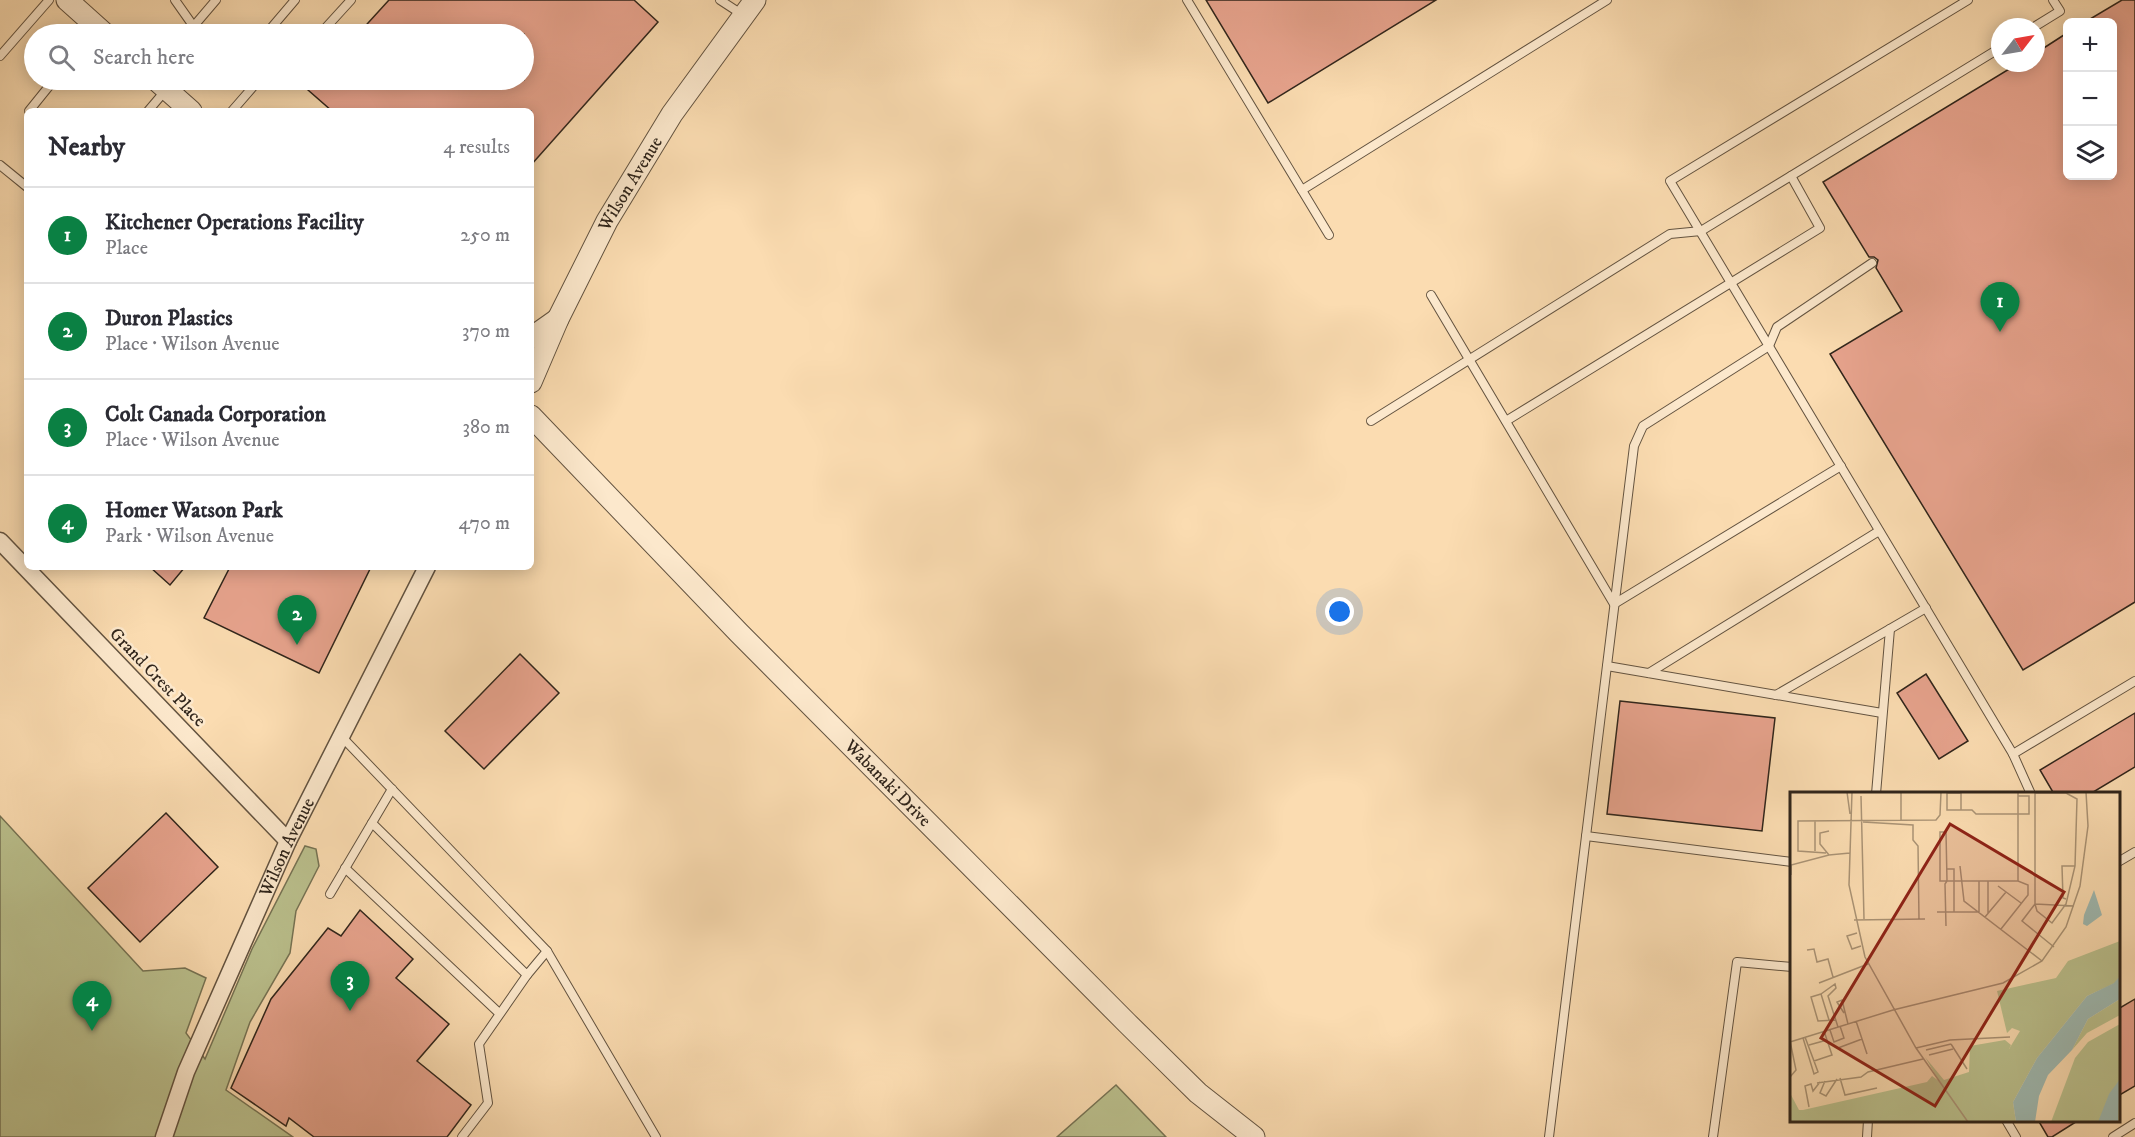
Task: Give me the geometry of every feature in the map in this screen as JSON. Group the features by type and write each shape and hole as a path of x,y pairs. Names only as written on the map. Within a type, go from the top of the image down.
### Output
{"street":[{"path":"67,0 90,24"},
{"name":"Wilson Avenue","path":"534,375 558,319 607,221 666,124 749,8"},
{"path":"168,90 188,108"},
{"path":"534,336 558,319"},
{"name":"Wabanaki Drive","path":"534,419 754,649 1127,1023 1198,1093 1254,1137"},
{"name":"Grand Crest Place","path":"0,541 24,566"},
{"name":"Grand Crest Place","path":"28,570 288,841"},
{"name":"Wilson Avenue","path":"164,1137 186,1072 288,841 425,570"}],"lane":[{"path":"28,24 49,0"},
{"path":"175,0 192,24"},
{"path":"196,24 216,0"},
{"path":"275,24 295,0"},
{"path":"329,24 351,0"},
{"path":"720,0 749,8"},
{"path":"1186,0 1329,235"},
{"path":"1302,190 1607,0"},
{"path":"1968,0 1670,181 2013,754 2030,792"},
{"path":"2045,20 2060,11 2053,0"},
{"path":"0,56 24,28"},
{"path":"0,39 8,46"},
{"path":"1371,421 1670,234 1701,231 1991,54"},
{"path":"31,108 46,90"},
{"path":"149,108 158,90"},
{"path":"235,108 250,90"},
{"path":"0,165 24,185"},
{"path":"1506,421 1820,228 1791,176"},
{"path":"1549,1137 1634,446 1643,426 1769,346 1777,327 1872,262"},
{"path":"1431,295 1614,604"},
{"path":"1614,604 1841,466"},
{"path":"1649,673 1879,531"},
{"path":"1776,695 1926,608"},
{"path":"1876,792 1890,629"},
{"path":"1606,666 1882,713"},
{"path":"2013,754 2135,681"},
{"path":"341,735 547,951 656,1137"},
{"path":"330,894 392,789"},
{"path":"372,823 527,975"},
{"path":"1586,836 1790,862"},
{"path":"2120,861 2135,852"},
{"path":"345,868 499,1013"},
{"path":"462,1137 488,1103 479,1044 499,1013 547,951"},
{"path":"1713,1137 1737,962 1790,967"},
{"path":"1866,1137 1868,1122"},
{"path":"2007,1122 2016,1137"},
{"path":"2113,1137 2135,1123"}],"green space":[{"path":"0,816 143,971 185,968 206,978 186,1033 205,1059 252,949 305,846 316,849 319,866 296,911 290,953 250,1022 226,1090 293,1137 0,1137"},
{"path":"1116,1085 1166,1137 1057,1137"}],"building":[{"path":"389,0 634,0 658,22 534,162 534,108 329,108 308,90 534,90 534,24 367,24"},
{"path":"1206,0 1436,0 1268,103"},
{"path":"2122,0 2135,0 2135,602 2023,670 1830,354 1902,311 1876,268 1878,260 1869,257 1823,182 2004,72 2045,72 2045,47 2063,36 2063,180 2117,180 2117,18 2092,18"},
{"path":"153,570 182,570 170,585"},
{"path":"228,570 370,570 319,673 204,618"},
{"path":"520,654 559,693 484,769 445,731"},
{"path":"1926,674 1968,741 1939,759 1897,693"},
{"path":"1620,701 1775,718 1762,831 1607,814"},
{"path":"2135,713 2135,767 2093,792 2053,792 2040,770"},
{"path":"166,813 218,867 140,942 88,888"},
{"path":"360,910 413,959 396,978 449,1024 417,1061 471,1105 447,1137 314,1137 289,1118 286,1126 231,1088 271,999 328,928 341,936"},
{"path":"2135,999 2135,1086 2120,1095 2120,1008"},
{"path":"2039,1122 2076,1122 2052,1137 2048,1137"}],"place":[{"name":"Kitchener Operations Facility","path":"2000,332"},
{"name":"Duron Plastics","path":"297,645"},
{"name":"Colt Canada Corporation","path":"350,1011"},
{"name":"Homer Watson Park","path":"92,1031"}]}
